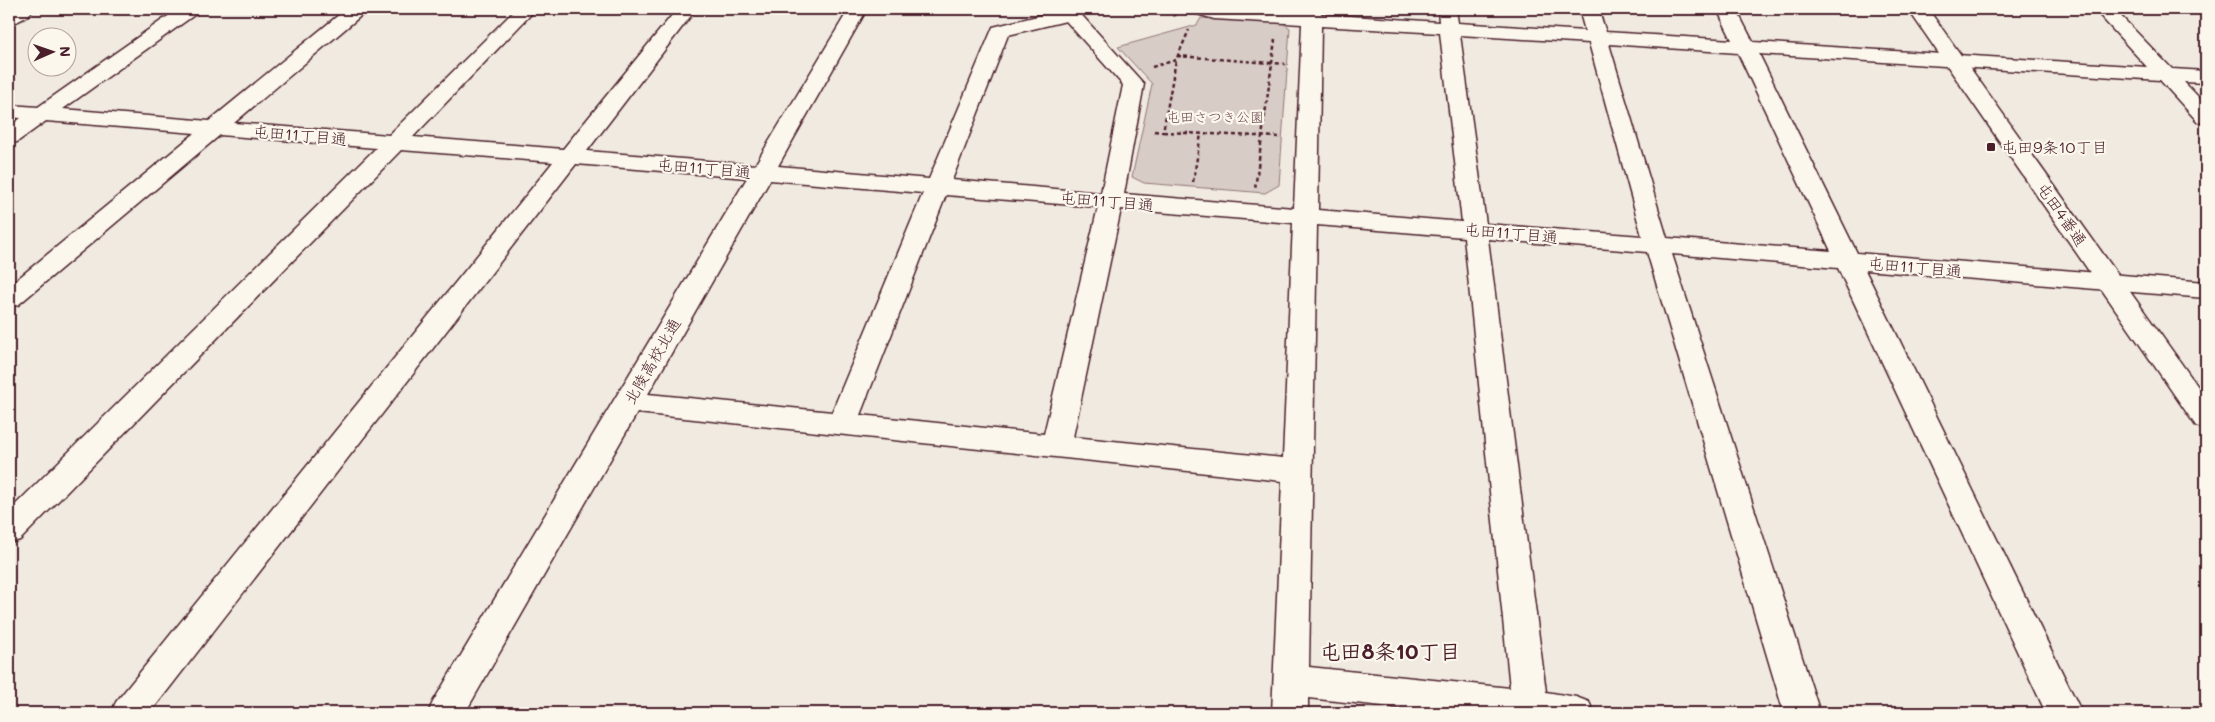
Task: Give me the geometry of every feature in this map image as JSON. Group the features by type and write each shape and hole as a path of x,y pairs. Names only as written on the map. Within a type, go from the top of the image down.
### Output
{"street":[{"path":"9,18 24,9"},
{"path":"9,137 190,9"},
{"path":"9,299 357,9"},
{"path":"9,531 527,9"},
{"path":"129,713 687,9"},
{"name":"北陵高校北通","path":"446,713 858,9"},
{"path":"1201,9 1214,13 1448,18 1598,37 2206,77"},
{"path":"1589,9 1657,245 1802,713"},
{"path":"1727,9 2064,713"},
{"name":"屯田4番通","path":"1918,9 1956,60 2206,419"},
{"path":"2104,9 2206,117"},
{"path":"842,424 1000,31 1068,11 1134,84 1111,201 1056,446"},
{"path":"1311,14 1291,697 1530,706 1576,713"},
{"path":"1448,18 1475,230 1530,706"},
{"name":"屯田11丁目通","path":"9,111 2206,290"},
{"path":"628,402 1299,471"}],"path":[{"path":"1167,9 1178,19"},
{"path":"1163,132 1176,60 1190,30 1184,24"},
{"path":"1254,198 1275,34"},
{"path":"1178,56 1287,64"},
{"path":"1144,70 1176,60"},
{"path":"1148,131 1282,137"},
{"path":"1193,183 1200,134"}],"green space":[{"name":"屯田さつき公園","path":"1201,18 1281,22 1290,28 1279,185 1265,193 1144,183 1132,177 1152,84 1118,47 1197,25"}],"place":[{"name":"屯田9条10丁目","path":"1991,147"}],"district":[{"name":"屯田8条10丁目","path":"1390,652"}]}
